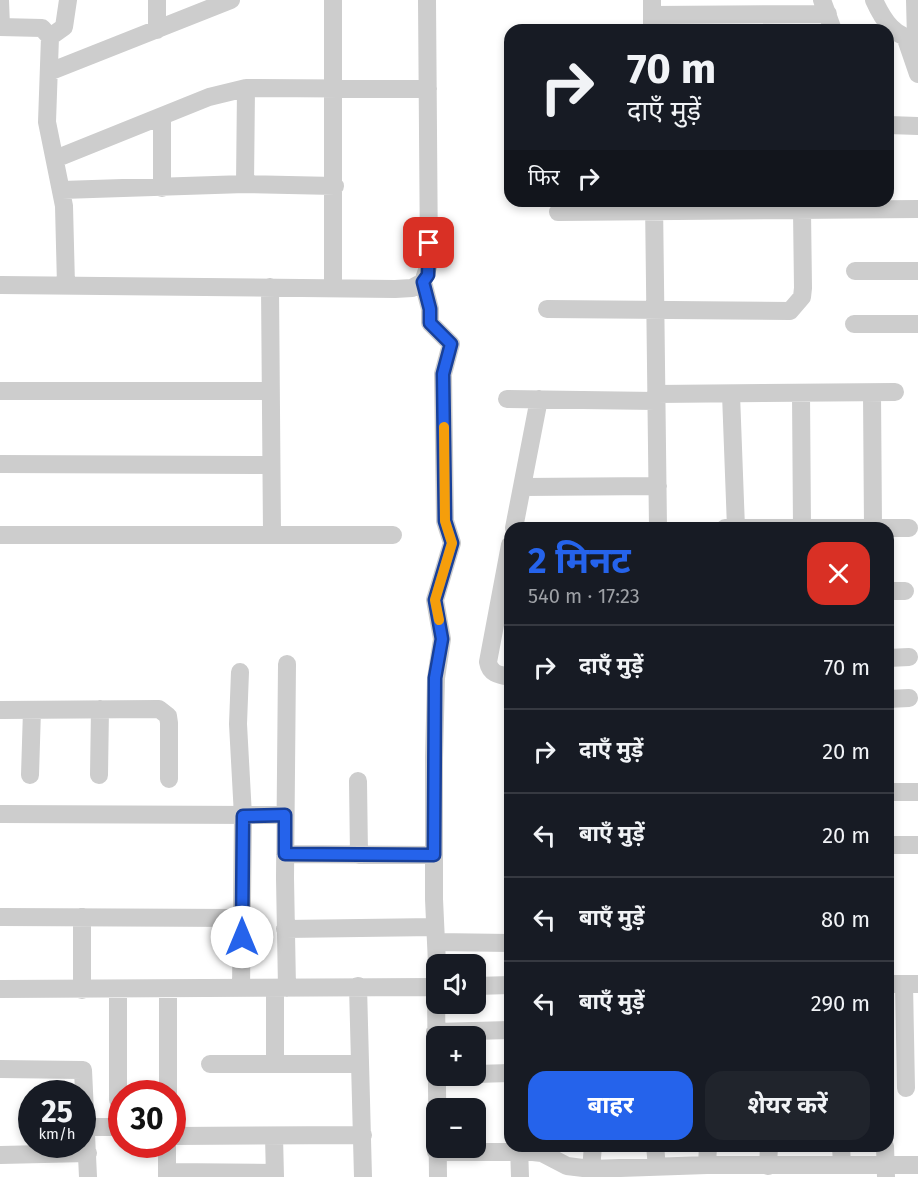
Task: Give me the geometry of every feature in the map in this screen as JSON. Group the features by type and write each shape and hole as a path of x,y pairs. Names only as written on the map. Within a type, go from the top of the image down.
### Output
{"street":[{"path":"0,0 1,27 42,28 50,37 47,122 62,190 66,285"},
{"path":"50,37 64,27 68,0"},
{"path":"157,0 158,30"},
{"path":"49,72 231,0"},
{"path":"333,0 333,288"},
{"path":"427,0 429,264 423,282 430,309 430,323 451,344 443,385 445,521 452,543 435,600 442,639 435,678 434,855 436,954"},
{"path":"874,0 888,24"},
{"path":"915,0 913,39 918,74"},
{"path":"652,15 754,22 827,15"},
{"path":"894,30 913,39"},
{"path":"245,184 246,88"},
{"path":"55,159 209,97 246,88 428,89"},
{"path":"162,117 162,188"},
{"path":"894,125 918,126"},
{"path":"62,190 245,184 334,186"},
{"path":"558,212 638,207"},
{"path":"654,207 658,522"},
{"path":"763,207 802,211 918,209"},
{"path":"547,309 790,310 802,297 802,211"},
{"path":"855,272 918,271"},
{"path":"0,285 395,290 412,288 423,282"},
{"path":"270,287 272,534"},
{"path":"854,324 918,324"},
{"path":"0,391 270,391"},
{"path":"507,399 895,392"},
{"path":"872,393 873,522"},
{"path":"731,394 736,522"},
{"path":"801,394 801,522"},
{"path":"515,522 539,399"},
{"path":"0,464 271,465"},
{"path":"523,486 658,486"},
{"path":"894,528 909,528"},
{"path":"0,535 393,535"},
{"path":"504,608 502,631 489,669 504,676"},
{"path":"894,658 909,657"},
{"path":"275,1064 285,929 287,664"},
{"path":"240,672 238,724 243,816 241,988"},
{"path":"894,699 909,698"},
{"path":"99,775 100,709"},
{"path":"0,710 159,709 164,712 169,723 169,779"},
{"path":"30,775 32,710"},
{"path":"358,781 359,855"},
{"path":"894,792 918,792"},
{"path":"0,814 285,815"},
{"path":"894,846 918,845"},
{"path":"285,854 434,855"},
{"path":"0,917 242,918"},
{"path":"82,917 82,990"},
{"path":"285,929 435,934 504,942"},
{"path":"903,984 906,1088"},
{"path":"358,986 363,1177"},
{"path":"486,986 504,986"},
{"path":"0,989 426,987"},
{"path":"118,989 118,1080"},
{"path":"168,989 168,1080"},
{"path":"486,1031 504,1030"},
{"path":"210,1064 360,1064"},
{"path":"0,1069 83,1070 84,1080"},
{"path":"486,1074 504,1073"},
{"path":"186,1136 363,1135"},
{"path":"167,1158 167,1174 275,1175 274,1136"},
{"path":"486,1150 504,1150"},
{"path":"519,1152 520,1177"},
{"path":"533,1152 567,1166 591,1169 707,1165 768,1166 819,1172 842,1165 885,1162 918,1165"},
{"path":"591,1169 592,1152"},
{"path":"656,1152 657,1167"},
{"path":"707,1165 708,1152"},
{"path":"768,1166 769,1152"},
{"path":"841,1152 842,1165"},
{"path":"0,1155 18,1155"},
{"path":"88,1158 88,1177"},
{"path":"436,1158 438,1177"}],"slow traffic":[{"path":"439,620 435,600 452,543 445,521 444,427"}],"route":[{"path":"242,937 243,816 285,815 285,854 434,855 435,678 442,639 435,600 452,543 445,521 443,374 451,344 430,323 430,309 423,282 428,275 429,243"}]}
